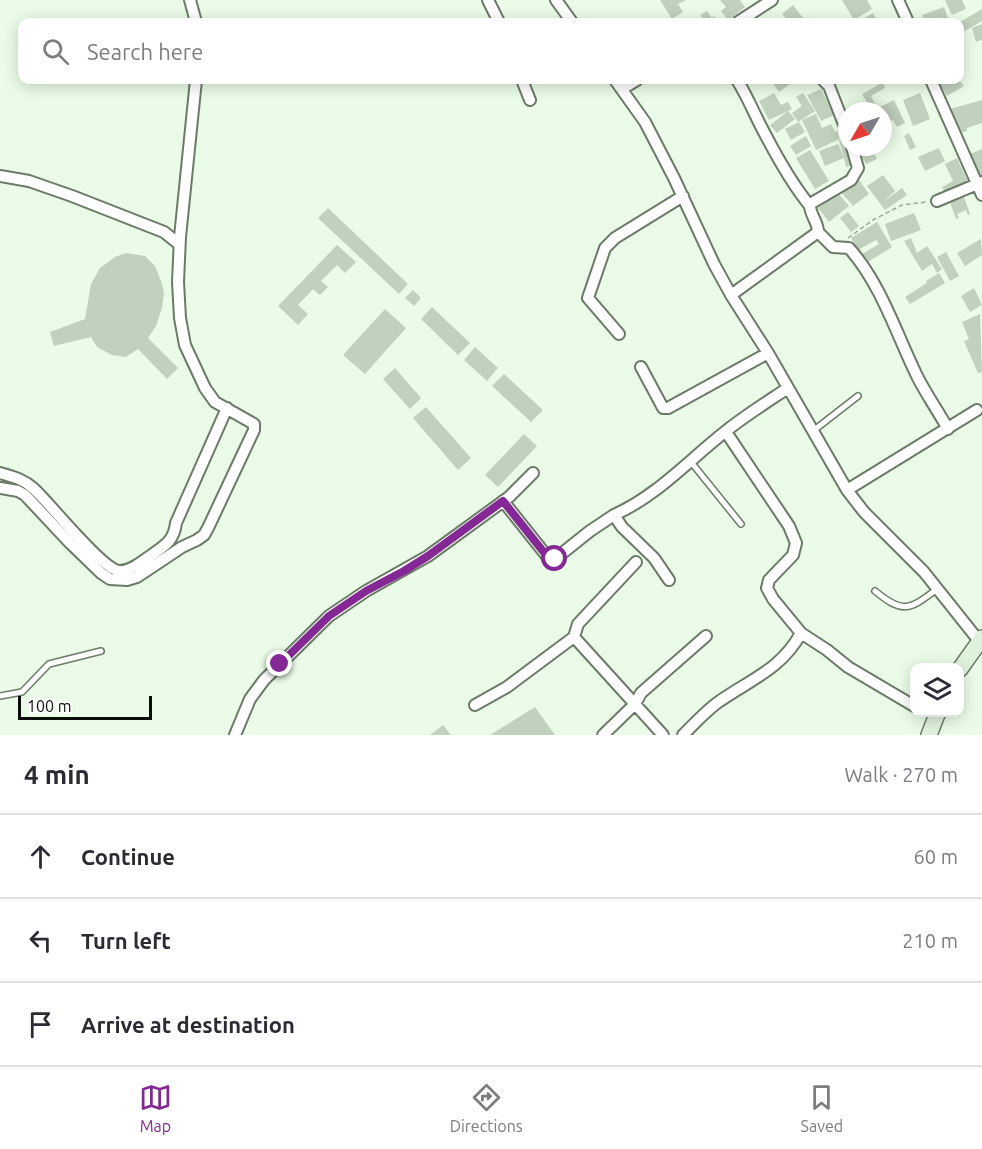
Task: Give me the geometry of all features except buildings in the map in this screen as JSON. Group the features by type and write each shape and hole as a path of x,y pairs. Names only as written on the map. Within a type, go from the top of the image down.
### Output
{"main road":[{"path":"964,663 981,639"},
{"path":"929,735 932,717"}],"street":[{"path":"190,0 195,18"},
{"path":"488,0 497,18"},
{"path":"556,0 569,18"},
{"path":"744,18 772,0"},
{"path":"898,0 906,18"},
{"path":"0,488 25,495 101,573 110,579 127,580 137,577 204,535 254,430 254,424 215,402 205,388 185,345 180,318 178,282 180,226 196,84"},
{"path":"524,84 530,100"},
{"path":"619,84 645,122 731,295 768,352 847,490 864,512 924,572 981,639"},
{"path":"740,84 795,187 810,206 818,232 833,247 849,248 857,256 902,340 918,376 948,429"},
{"path":"827,84 838,109"},
{"path":"934,84 945,114 980,183 982,195"},
{"path":"810,206 821,196 851,180 858,168 855,156"},
{"path":"0,176 29,180 164,232 179,244"},
{"path":"937,201 980,183"},
{"path":"619,334 588,298 602,254 615,238 683,196"},
{"path":"164,232 180,226"},
{"path":"731,295 818,232"},
{"path":"641,367 663,408 668,408 768,352"},
{"path":"503,501 550,560 555,559 590,531 645,496 691,462 726,432 788,388"},
{"path":"0,473 20,478 34,488 99,557 112,569 120,571 133,567 173,538 176,523 227,408"},
{"path":"847,490 977,410"},
{"path":"726,432 765,488 796,543 794,555 769,580 767,588 773,599 801,633 848,667 910,703"},
{"path":"235,735 250,699 264,680 329,616 366,591 428,556 503,501 533,473"},
{"path":"614,515 622,527 654,558 669,580"},
{"path":"475,705 507,687 574,637 578,624 636,562"},
{"path":"683,735 714,705 771,670 795,644 801,633"},
{"path":"603,735 635,704 641,693 706,636"},
{"path":"574,637 663,735"}],"lane":[{"path":"813,431 858,396"},
{"path":"691,462 741,525"},
{"path":"875,591 888,602 900,607 915,606 937,589"},
{"path":"0,696 22,692 48,664 101,651"}],"path":[{"path":"842,246 847,238 866,224 892,210 902,206 937,201"}],"route":[{"path":"280,664 329,616 366,591 428,556 503,501 550,560 555,559"}]}
